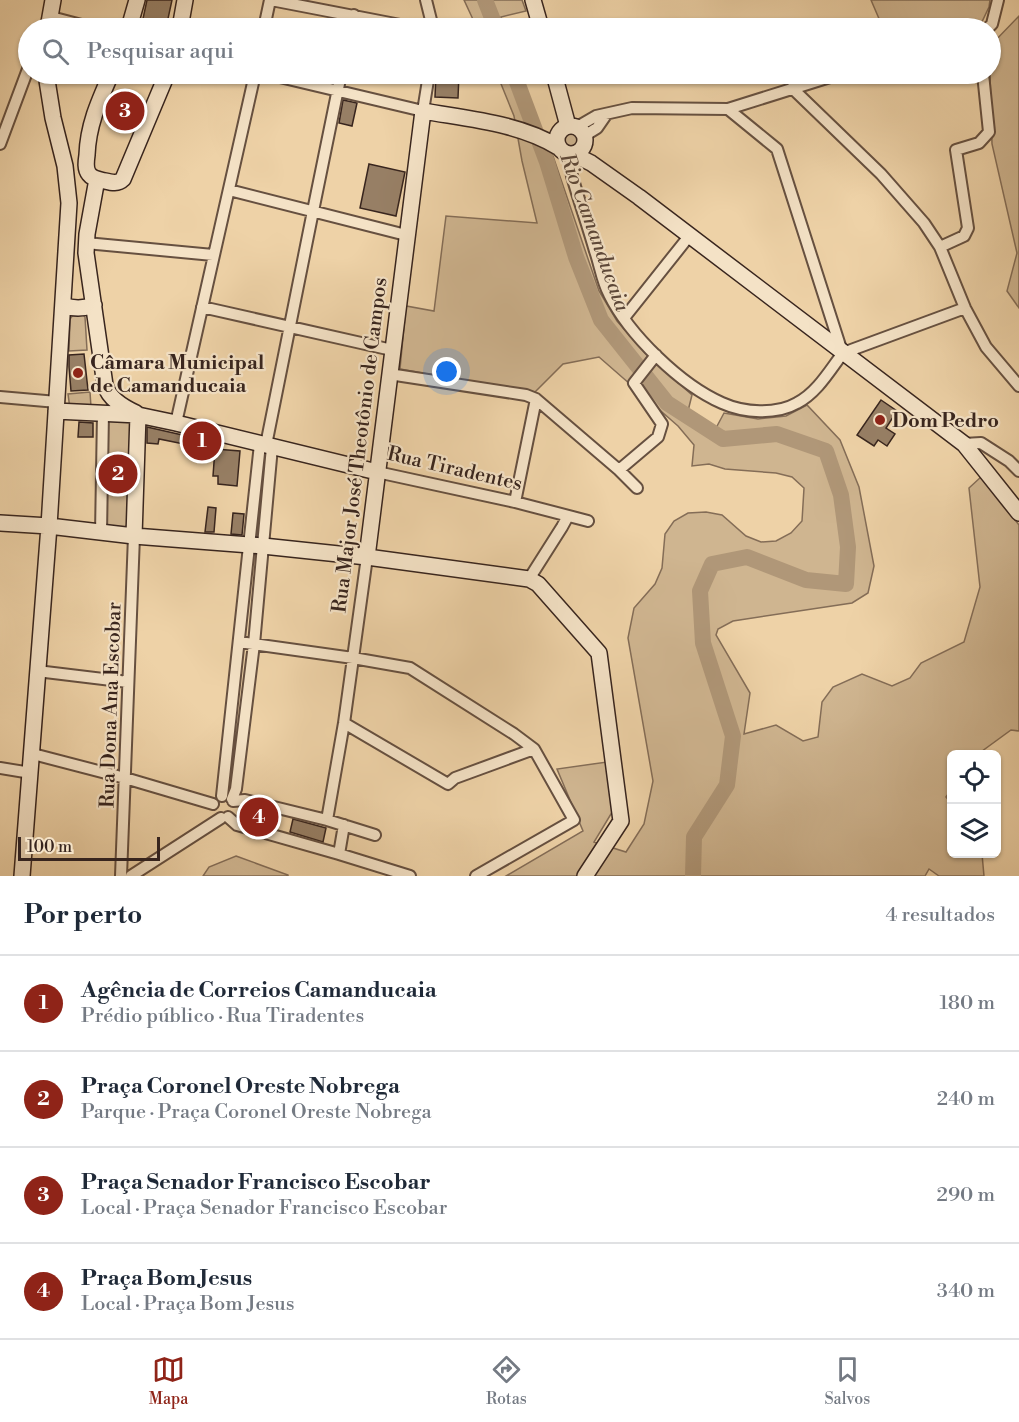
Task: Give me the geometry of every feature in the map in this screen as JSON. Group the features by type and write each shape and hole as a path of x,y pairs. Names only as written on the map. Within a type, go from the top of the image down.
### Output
{"street":[{"path":"50,18 53,0"},
{"path":"132,18 137,0"},
{"path":"182,18 185,0"},
{"path":"266,18 271,0 368,18"},
{"path":"426,0 431,18"},
{"path":"533,0 538,18"},
{"path":"994,18 998,0"},
{"path":"0,144 22,84"},
{"path":"22,876 49,526 69,203 65,166 48,84"},
{"path":"107,84 93,117 87,140 86,168 92,177 115,183 121,182 123,178 163,84"},
{"path":"176,423 253,84"},
{"path":"311,84 423,111 569,140 591,163 690,235 964,444 1019,513"},
{"path":"225,800 239,642 256,546 266,445 339,84"},
{"name":"Rua Major José Theotônio de Campos","path":"327,820 344,723 367,557 406,235 427,84"},
{"path":"556,84 569,140 572,174 608,293 624,318 656,355 687,382 721,403 758,411 779,410 798,403 816,389 843,353 965,308"},
{"path":"569,140 597,128 606,115 632,108 728,109 806,84"},
{"path":"940,247 964,236 968,228 956,150 979,143 989,132 984,84"},
{"path":"792,88 881,174 924,223 940,247 965,308 986,347 1019,386"},
{"path":"728,109 777,149 843,353"},
{"path":"65,166 86,168"},
{"path":"97,179 86,253 106,391 138,415"},
{"path":"229,190 406,235"},
{"path":"624,318 690,235"},
{"path":"67,246 72,243 86,243 213,255"},
{"path":"63,305 70,308 86,308 93,305"},
{"path":"202,307 392,350"},
{"path":"619,470 658,437 662,424 634,383 656,355"},
{"path":"389,374 526,395 536,399 637,488"},
{"path":"0,397 103,413 138,415"},
{"path":"515,502 536,399"},
{"path":"101,533 103,413"},
{"path":"134,536 138,415"},
{"name":"Rua Tiradentes","path":"138,415 588,521"},
{"path":"964,444 981,443 1009,461 1019,471"},
{"path":"529,579 568,516"},
{"path":"0,523 367,557 529,579 538,584 599,652 621,821 585,876"},
{"name":"Rua Dona Ana Escobar","path":"121,876 134,536"},
{"path":"256,546 254,644 236,789 213,811 216,815 237,825 410,876"},
{"path":"239,642 410,668 534,749 574,820 476,876"},
{"path":"38,671 128,682"},
{"path":"344,723 448,784 455,778 534,749"},
{"path":"33,754 125,778 225,800 245,800 327,820 375,835"},
{"path":"0,768 31,773"},
{"path":"131,876 234,812 235,808 225,800"},
{"path":"339,854 344,825"}],"shaded area":[{"path":"464,0 522,0 526,11 501,18 472,18"},
{"path":"871,0 990,0 984,18 879,18"},
{"path":"1019,16 1019,308 1007,291 1017,253 992,144 990,84 1001,84 1001,35"},
{"path":"501,84 522,84 533,119 553,156 599,291 617,321 645,353 692,395 688,411 716,428 724,413 758,419 786,416 807,405 840,440 859,487 874,566 868,593 852,603 733,621 718,629 716,635 750,693 744,734 776,725 803,741 818,737 822,702 833,687 862,674 892,686 910,678 921,663 964,642 980,587 969,488 982,476 1019,525 1019,731 1011,730 984,750 947,750 947,858 982,858 984,876 939,876 929,869 925,876 589,876 581,868 577,876 506,876 583,831 557,769 607,762 614,809 594,842 626,852 644,824 653,781 628,638 634,608 655,584 662,568 665,534 674,521 688,513 706,512 722,515 746,536 761,542 776,541 791,533 802,521 804,488 792,477 776,473 725,469 709,464 692,466 694,445 678,426 599,357 563,364 534,393 400,369 406,306 434,311 446,216 537,223 514,116"},
{"path":"570,128 578,132 582,140 578,148 570,152 562,148 558,140 562,132"},
{"path":"73,315 85,317 87,350 69,351 70,319"},
{"path":"90,392 91,407 70,409 68,394"},
{"path":"105,414 137,416 130,534 102,531"},
{"path":"236,856 288,876 203,876 209,867"}],"building":[{"path":"147,0 172,0 168,18 143,18"},
{"path":"436,84 459,84 458,98 435,97"},
{"path":"343,100 357,103 352,126 339,123"},
{"path":"369,164 405,172 396,216 360,208"},
{"name":"Câmara Municipal de Camanducaia","path":"84,354 88,390 71,391 69,355"},
{"name":"Dom Pedro","path":"881,400 897,411 886,428 895,434 887,446 878,440 874,446 857,435"},
{"path":"79,422 93,423 93,437 78,437"},
{"path":"147,427 209,441 207,451 159,439 158,444 147,443"},
{"path":"215,449 240,451 237,486 218,484 218,476 213,476"},
{"path":"208,507 216,508 214,532 205,532"},
{"path":"233,513 244,514 242,535 231,534"},
{"path":"293,819 326,828 323,842 290,832"}],"waterway":[{"name":"Rio Camanducaia","path":"485,0 492,18"},
{"name":"Rio Camanducaia","path":"518,84 547,162 576,257 601,320 667,403 723,439 777,434 826,451 841,495 848,547 846,584 806,580 747,557 712,564 700,591 703,643 733,736 727,785 694,837 693,876"}],"place":[{"name":"Praça Senador Francisco Escobar","path":"125,111"},
{"name":"Câmara Municipal de Camanducaia","path":"78,373"},
{"name":"Dom Pedro","path":"880,420"},
{"name":"Agência de Correios Camanducaia","path":"202,441"},
{"name":"Praça Coronel Oreste Nobrega","path":"118,474"},
{"name":"Praça Bom Jesus","path":"259,817"}]}
